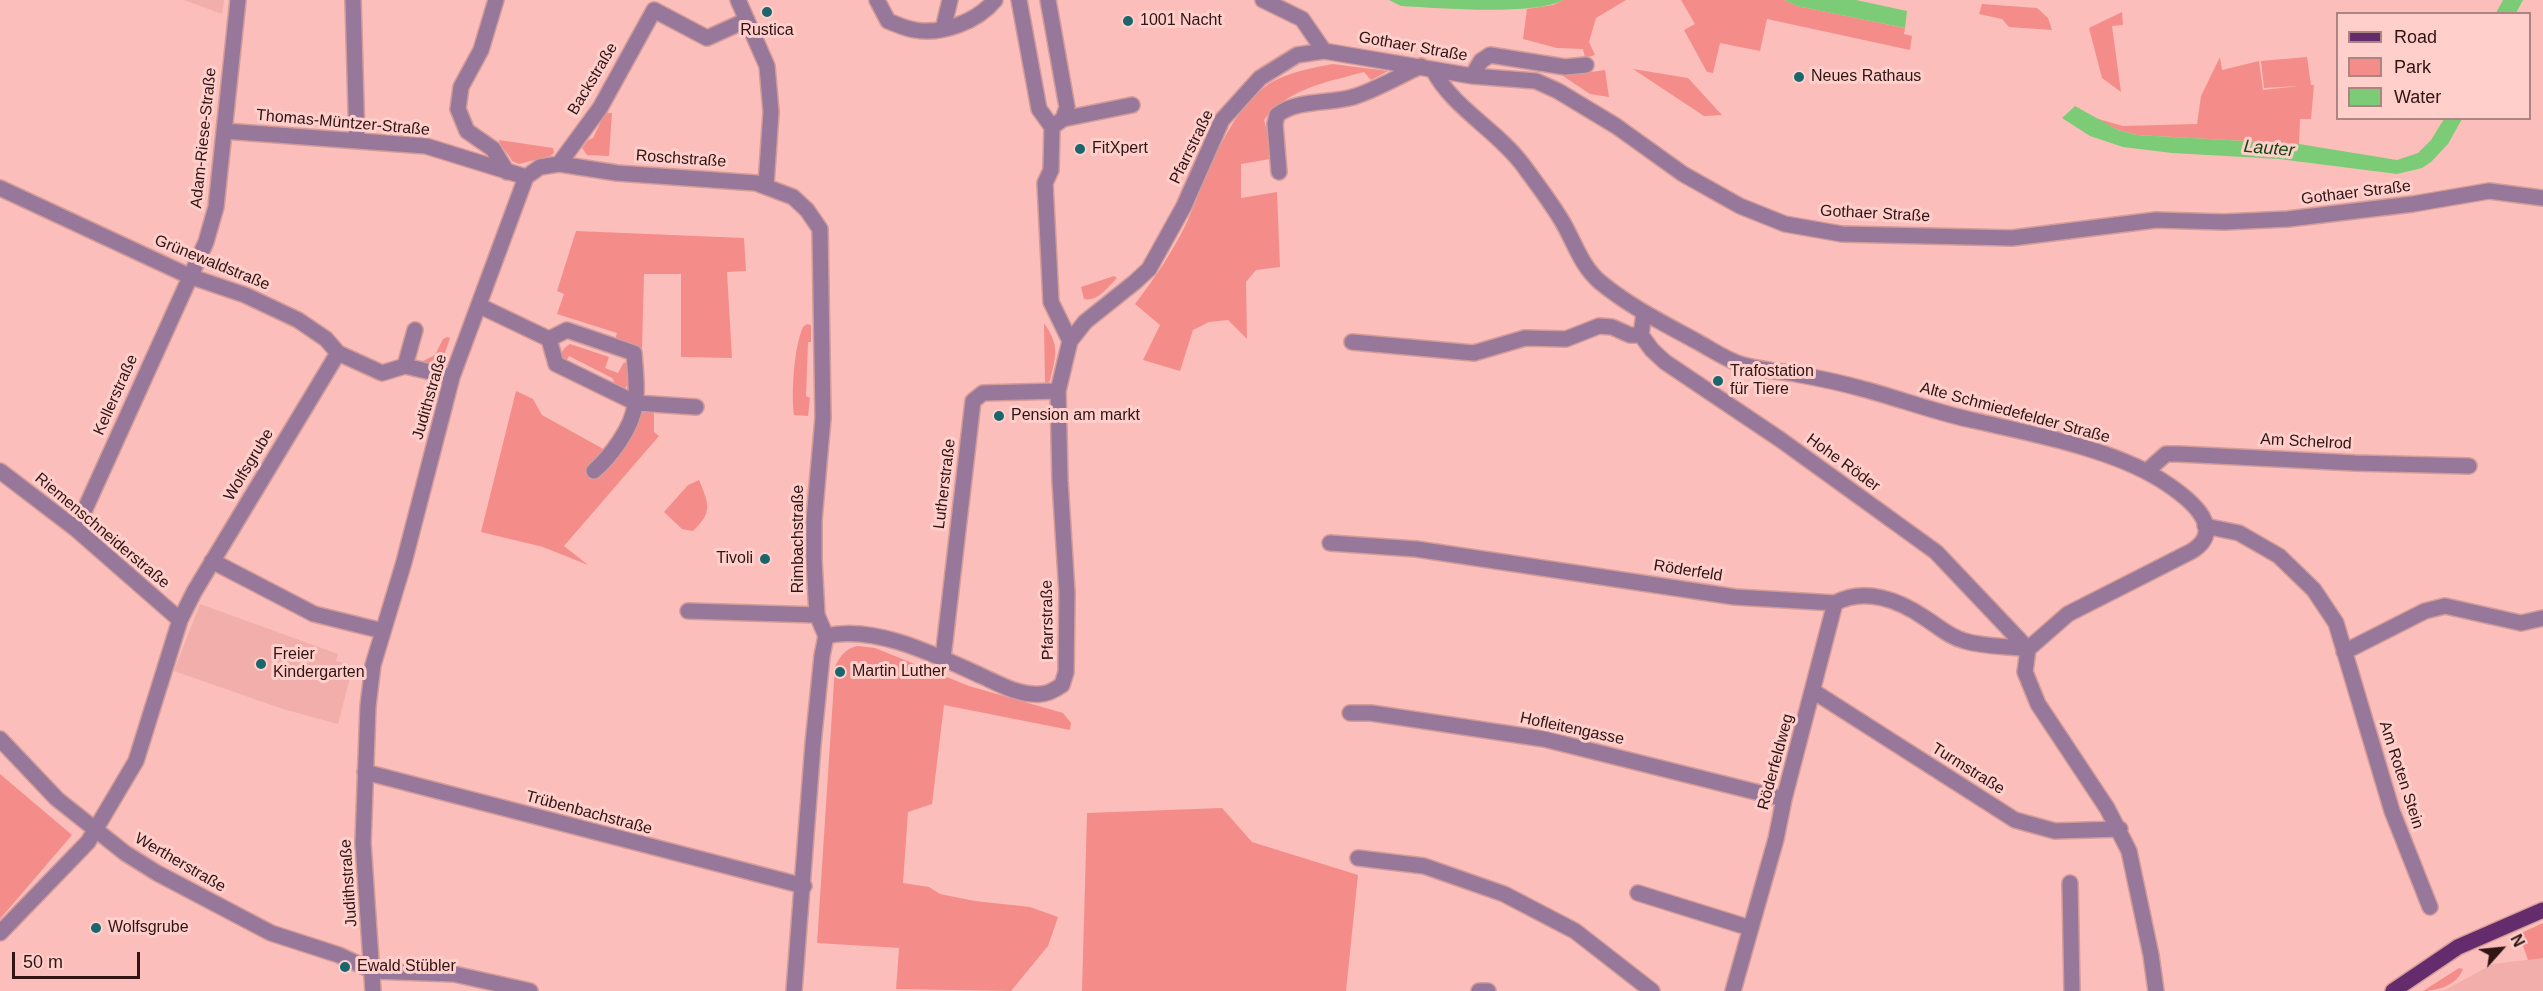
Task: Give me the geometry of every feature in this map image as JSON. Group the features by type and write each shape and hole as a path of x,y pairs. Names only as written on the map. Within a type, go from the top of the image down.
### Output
{"main road":[{"path":"2393,991 2458,947 2543,910"}],"street":[{"name":"Adam-Riese-Straße","path":"189,276 206,242 216,207 238,0"},
{"path":"353,0 357,141"},
{"path":"496,0 481,50 461,87 458,109 468,131 493,149 507,172"},
{"path":"738,0 767,66 771,112 766,185"},
{"path":"877,0 888,21 915,30 943,29 977,17 995,0"},
{"path":"943,29 950,0"},
{"path":"1019,0 1039,109 1058,123"},
{"path":"1048,0 1066,107 1058,123 1051,170 1045,183 1051,302 1070,341"},
{"path":"1263,0 1302,19 1324,51"},
{"name":"Backstraße","path":"559,164 600,108 654,10 707,38 747,20"},
{"name":"Gothaer Straße","path":"1324,51 1472,76 1536,81 1558,91 1616,126 1683,174 1740,206 1785,224 1842,234 2012,238 2156,220 2224,222 2288,219 2413,204 2489,191 2543,198"},
{"name":"Pfarrstraße","path":"826,636 841,633 875,635 943,658 1019,692 1042,694 1062,685 1066,672 1067,593 1060,482 1058,391 1070,341 1084,322 1149,269 1184,206 1222,120 1272,68 1297,55 1324,51"},
{"path":"1472,76 1481,61 1490,55 1565,67 1586,65"},
{"path":"1279,172 1275,124 1276,115 1283,110 1353,97 1427,68"},
{"name":"Alte Schmiedefelder Straße","path":"1427,68 1457,103 1500,139 1518,159 1562,220 1588,270 1600,282 1644,313 1734,362 1861,388 1946,415 2022,431 2091,451 2147,471 2178,491 2196,507 2205,526"},
{"path":"1058,123 1132,105"},
{"name":"Thomas-Müntzer-Straße","path":"224,131 426,146 526,177"},
{"name":"Roschstraße","path":"526,177 540,167 559,164 617,173 766,185 793,197 807,210 820,229"},
{"name":"Judithstraße","path":"373,991 363,843 368,706 373,664 404,562 452,377 526,177"},
{"name":"Grünewaldstraße","path":"0,188 189,276 246,295 298,320 326,339 338,353 382,373 405,366"},
{"name":"Rimbachstraße","path":"820,229 823,418 814,520 818,615 826,636"},
{"name":"Kellerstraße","path":"76,529 189,276"},
{"path":"480,306 549,339 556,364 636,403 696,406"},
{"path":"1352,342 1474,353 1525,338 1566,339 1599,326 1612,327 1630,335 1641,335 1644,313"},
{"path":"415,330 405,366 452,377"},
{"path":"549,339 567,330 634,353 636,403 633,413 610,457 594,471"},
{"name":"Hohe Röder","path":"1641,335 1665,362 1781,440 1936,552 2028,649"},
{"name":"Wolfsgrube","path":"0,933 88,842 136,761 180,620 212,561 338,353"},
{"name":"Lutherstraße","path":"943,658 973,401 983,393 1058,391"},
{"name":"Am Schelrod","path":"2147,471 2166,454 2469,466"},
{"name":"Riemenschneiderstraße","path":"0,471 76,529 180,620"},
{"path":"2156,991 2151,955 2131,861 2120,829 2038,704 2025,672 2028,649 2068,614 2199,547 2204,542 2207,533 2205,526"},
{"name":"Am Roten Stein","path":"2205,526 2239,533 2279,556 2314,590 2336,623 2392,811 2430,907"},
{"name":"Röderfeld","path":"1329,543 1416,549 1735,597 1835,603 1845,598 1863,595 1888,599 1904,605 1946,633 1964,641 2028,649"},
{"path":"212,561 314,614 383,631"},
{"name":"Röderfeldweg","path":"1733,991 1776,838 1784,798 1835,603"},
{"path":"2344,652 2425,611 2445,606 2521,623 2543,618"},
{"path":"688,611 818,615"},
{"path":"794,991 804,886 813,744 826,636"},
{"name":"Turmstraße","path":"1813,692 2015,820 2055,831 2120,829"},
{"name":"Hofleitengasse","path":"1350,713 1371,713 1544,739 1784,798"},
{"name":"Wertherstraße","path":"0,739 57,798 95,830 157,873 271,933 339,955 373,971"},
{"name":"Trübenbachstraße","path":"365,772 804,886"},
{"path":"1358,858 1424,866 1504,894 1575,931 1652,991"},
{"path":"2070,883 2072,991"},
{"path":"1638,892 1750,928"},
{"path":"373,971 454,974 530,991"},
{"path":"1479,991 1488,991"}],"shaded area":[{"path":"184,0 224,0 222,14"},
{"name":"Freier Kindergarten","path":"200,604 338,654 336,661 353,666 338,724 283,709 174,671"},
{"path":"2543,958 2543,991 2443,991 2493,964"}],"green space":[{"path":"1563,0 1626,0 1596,18 1589,42 1595,55 1585,58 1583,49 1557,48 1523,39 1527,9 1553,5"},
{"path":"1681,0 1785,0 1797,6 1905,28 1904,34 1912,36 1910,50 1767,19 1760,51 1720,43 1713,73 1707,72 1684,30 1695,24"},
{"path":"1982,4 2037,8 2048,18 2052,30 2009,27 2002,19 1979,14"},
{"path":"2122,12 2123,25 2112,26 2121,92 2102,78 2089,28"},
{"path":"2220,57 2222,70 2259,61 2263,90 2298,86 2264,88 2261,61 2307,57 2311,85 2314,85 2311,119 2300,119 2299,144 2137,135 2118,130 2095,118 2123,126 2197,124 2201,96"},
{"path":"1333,64 1388,71 1371,80 1364,72 1337,79 1297,93 1285,100 1264,120 1271,144 1270,159 1241,164 1241,198 1277,192 1280,267 1256,270 1246,282 1247,339 1228,320 1209,322 1193,330 1180,371 1143,360 1160,325 1135,304 1182,233 1212,162 1234,121 1247,103 1280,78"},
{"path":"1633,69 1688,78 1722,115 1704,116"},
{"path":"1605,70 1609,97 1590,94 1563,76"},
{"path":"605,113 612,113 609,156 587,155 582,148 588,140 593,138"},
{"path":"499,140 553,148 554,153 519,164 512,161"},
{"path":"576,231 744,238 746,271 727,272 732,358 681,357 681,274 644,274 642,349 614,343 617,333 557,314 564,294 557,291"},
{"path":"1114,276 1117,278 1102,293 1094,298 1084,299 1081,287"},
{"path":"1044,323 1055,345 1050,381 1045,383"},
{"path":"807,324 811,325 806,396 810,398 808,416 794,415 793,395 797,346 803,327"},
{"path":"450,338 439,370 421,362 435,355 443,339"},
{"path":"570,344 609,357 605,368 618,373 624,362 628,365 633,380 622,391 609,390 614,381 612,378 569,356 564,365 562,353 564,348"},
{"path":"516,391 533,399 542,415 616,456 641,410 654,411 654,432 659,436 564,546 588,565 543,547 481,532"},
{"path":"699,480 707,502 706,513 693,531 682,529 664,512 688,485"},
{"path":"858,646 875,648 969,686 1063,713 1071,723 1070,730 944,705 932,804 908,812 903,883 929,887 940,894 975,901 1030,907 1058,917 1048,946 1011,991 896,989 899,948 817,943 835,667 844,653"},
{"path":"0,774 72,835 0,919"},
{"path":"1222,808 1252,842 1358,875 1346,991 1082,991 1087,813"},
{"path":"2543,923 2543,958 2528,960 2519,934"},
{"path":"2459,968 2463,969 2452,983 2435,990 2423,991"}],"water":[{"path":"1389,0 1563,0 1531,8 1485,10 1401,6"},
{"path":"1785,0 1856,0 1907,11 1905,28 1797,6"},
{"path":"2503,0 2523,0 2517,12 2497,12"},
{"name":"Lauter","path":"2075,106 2118,130 2137,135 2299,144 2397,160 2418,153 2431,140 2443,120 2461,120 2448,144 2431,162 2422,168 2397,174 2279,159 2172,153 2123,147 2090,136 2062,118"}],"place":[{"name":"Rustica","path":"767,12"},
{"name":"1001 Nacht","path":"1128,21"},
{"name":"Neues Rathaus","path":"1799,77"},
{"name":"FitXpert","path":"1080,149"},
{"name":"Trafostation für Tiere","path":"1718,381"},
{"name":"Pension am markt","path":"999,416"},
{"name":"Tivoli","path":"765,559"},
{"name":"Freier Kindergarten","path":"261,664"},
{"name":"Martin Luther","path":"840,672"},
{"name":"Wolfsgrube","path":"96,928"},
{"name":"Ewald Stübler","path":"345,967"}]}
